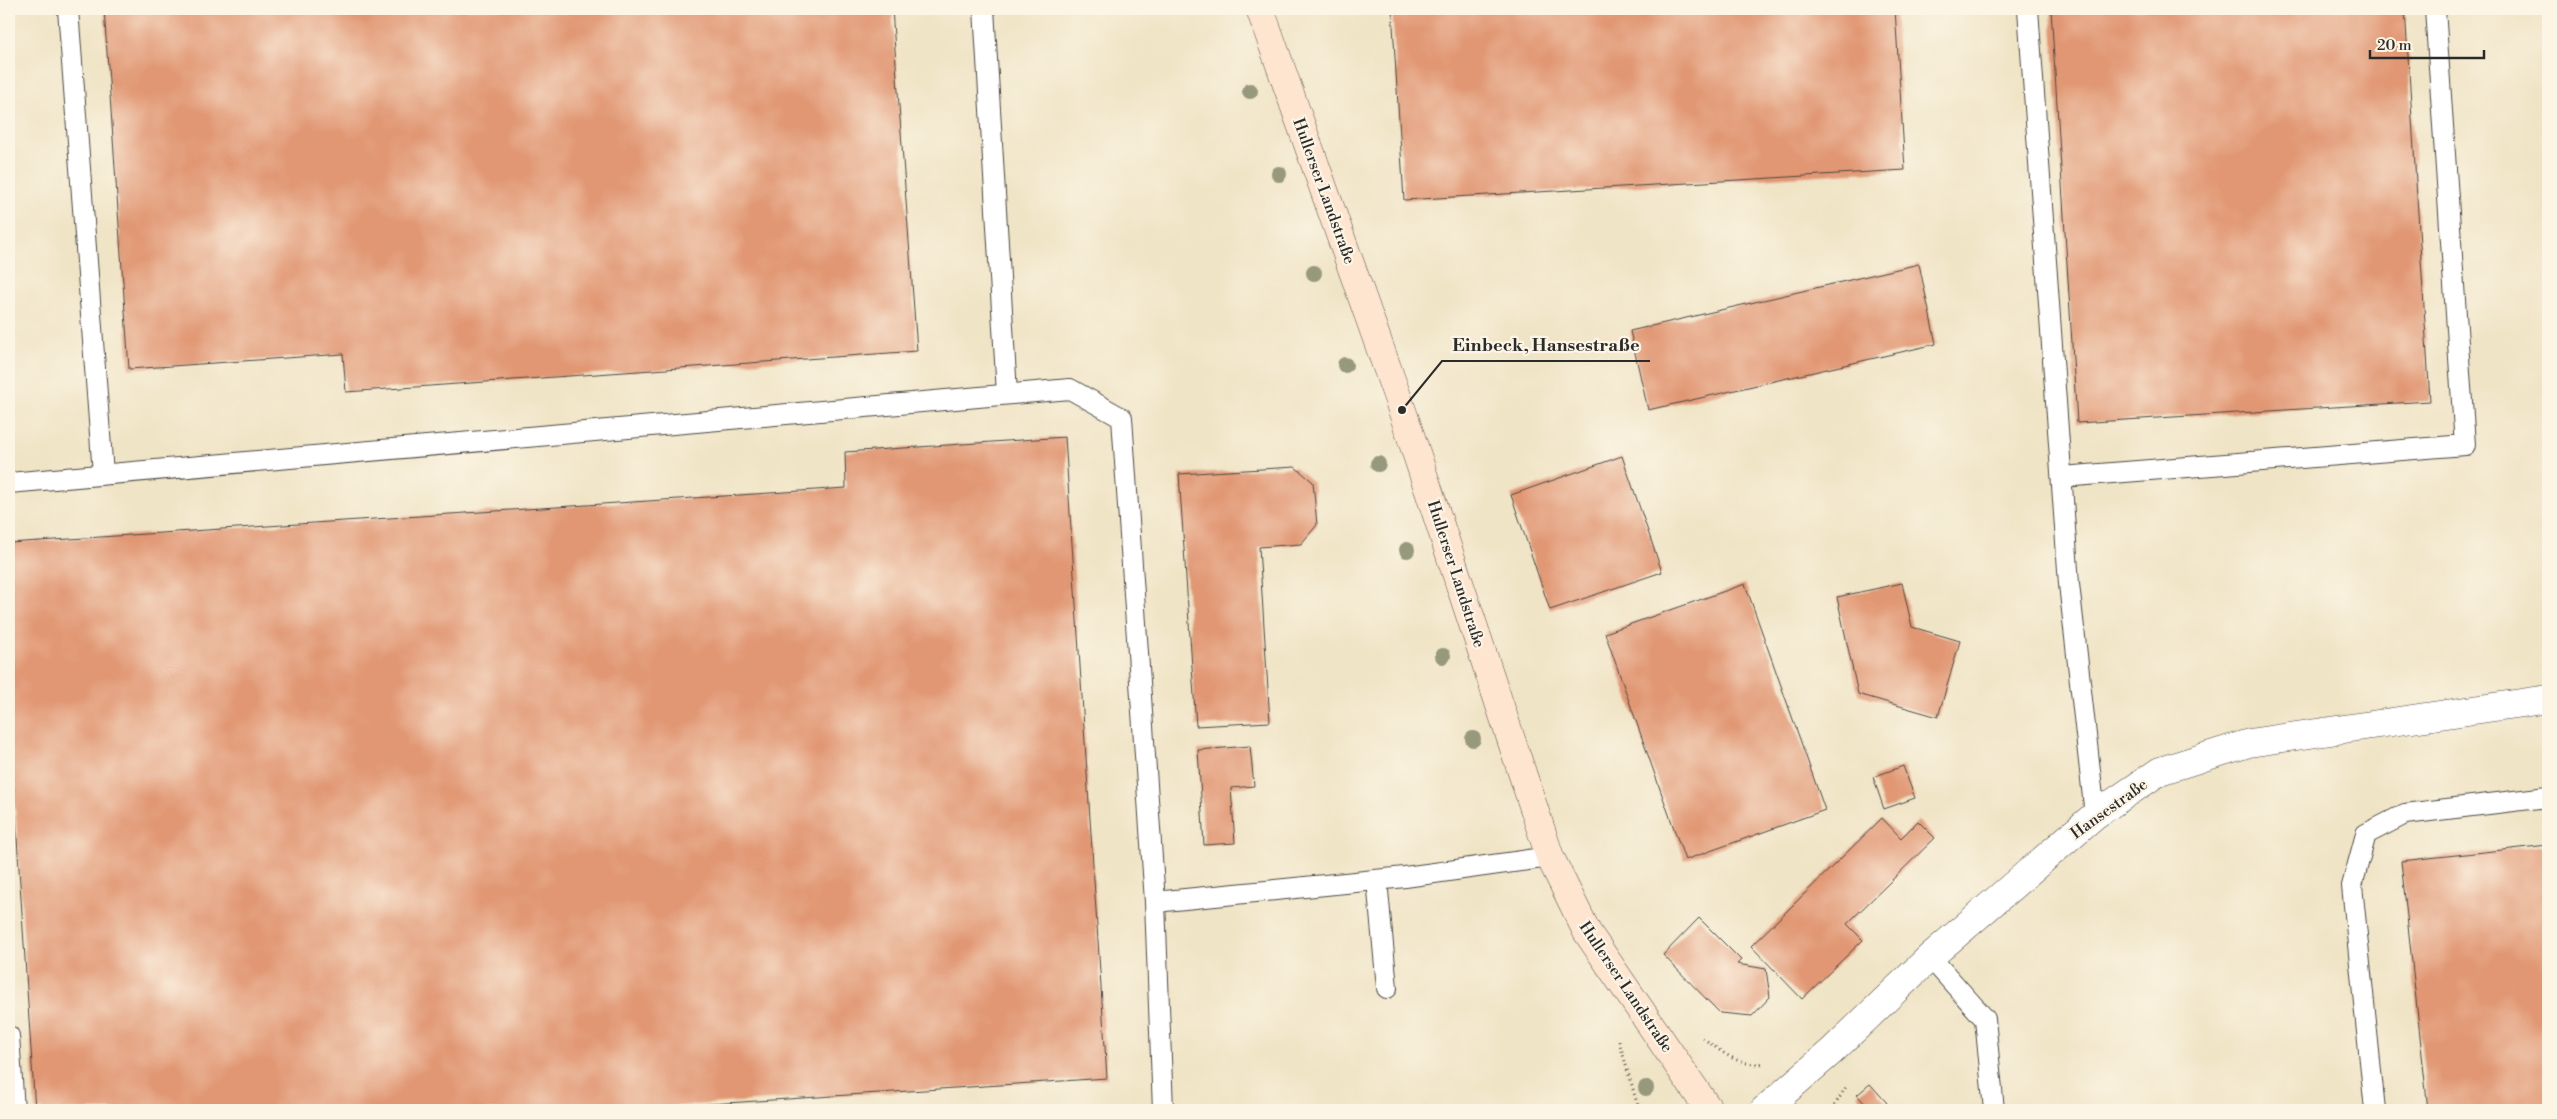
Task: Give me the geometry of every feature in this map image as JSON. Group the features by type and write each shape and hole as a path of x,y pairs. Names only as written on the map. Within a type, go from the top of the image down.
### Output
{"street":[{"name":"Hullerser Landstraße","path":"1260,9 1402,410 1550,857 1587,932 1709,1110"},
{"name":"Hansestraße","path":"1764,1110 1832,1051 1930,957 2095,815 2160,771 2249,743 2548,699"}],"lane":[{"path":"68,9 103,474"},
{"path":"984,9 1007,394"},
{"path":"2028,9 2069,584 2095,815"},
{"path":"2062,477 2465,445 2435,9"},
{"path":"9,483 1070,389 1122,418 1155,902 1163,1110"},
{"path":"2375,1110 2352,886 2366,834 2405,814 2548,797"},
{"path":"1155,902 1377,880 1489,867 1550,857"},
{"path":"1377,880 1387,988"},
{"path":"1930,957 1985,1019 1994,1110"},
{"path":"9,1036 14,1110"}],"path":[{"path":"1635,1002 1613,1023 1639,1110"}],"building":[{"path":"104,9 892,9 917,351 346,392 343,354 129,369"},
{"path":"1392,9 1895,9 1905,170 1404,200"},
{"path":"2051,9 2405,9 2430,401 2077,423"},
{"path":"1919,264 1936,344 1648,410 1630,331"},
{"path":"1065,437 1107,1078 620,1110 35,1110 9,717 9,543 846,488 845,452"},
{"path":"1622,456 1662,572 1550,610 1511,495"},
{"path":"1295,467 1313,482 1317,525 1301,544 1259,547 1270,722 1196,726 1179,474"},
{"path":"1902,583 1912,627 1960,641 1938,717 1858,694 1837,597"},
{"path":"1745,584 1825,810 1685,860 1605,633"},
{"path":"1250,746 1254,786 1231,788 1235,843 1204,845 1198,750"},
{"path":"1903,766 1915,798 1884,809 1873,777"},
{"path":"1882,818 1901,838 1918,821 1935,838 1847,924 1863,940 1802,999 1751,946"},
{"path":"2548,845 2548,1110 2428,1110 2401,861"},
{"path":"1699,918 1741,960 1737,964 1766,969 1770,997 1752,1016 1720,1013 1663,955"},
{"path":"1870,1084 1887,1103 1880,1110 1871,1110 1857,1095"}],"place":[{"name":"Einbeck, Hansestraße","path":"1402,410"}]}
